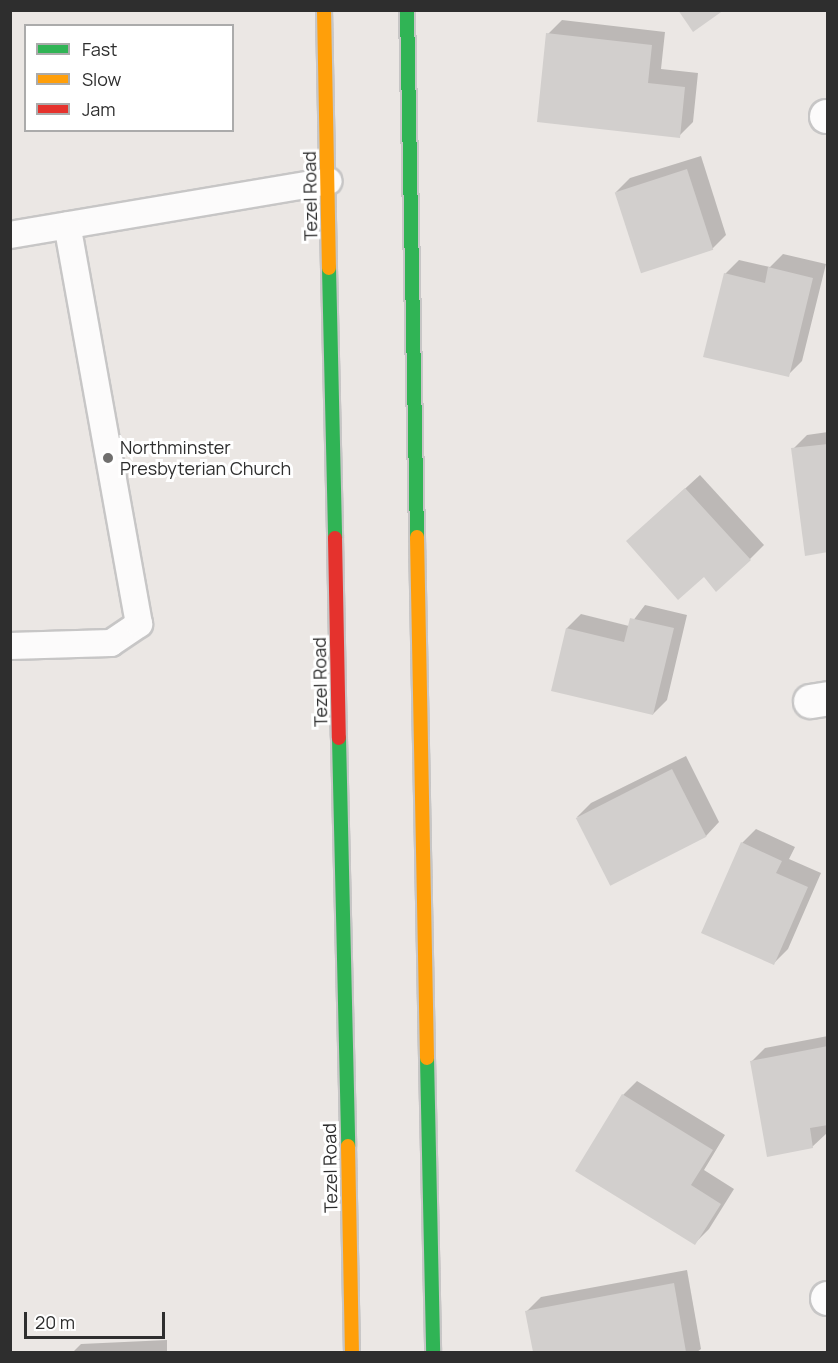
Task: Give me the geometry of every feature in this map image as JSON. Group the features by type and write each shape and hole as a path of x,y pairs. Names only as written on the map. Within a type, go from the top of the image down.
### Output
{"main road":[{"name":"Tezel Road","path":"324,10 352,1353"},
{"path":"407,10 433,1353"}],"lane":[{"path":"10,235 328,181"},
{"path":"10,646 111,643 139,624 67,225"}],"building":[{"path":"678,10 724,10 693,32"},
{"path":"546,33 652,45 648,83 685,87 680,138 537,122"},
{"path":"687,169 713,250 641,273 615,192"},
{"path":"768,267 813,278 789,377 703,357 724,273 765,283"},
{"path":"828,444 828,552 805,556 791,448"},
{"path":"685,488 751,560 716,592 704,577 678,600 626,541"},
{"path":"630,618 674,628 653,715 551,691 566,628 624,642"},
{"path":"672,769 707,837 610,886 576,818"},
{"path":"741,842 782,861 776,873 808,887 774,965 701,933"},
{"path":"828,1046 828,1125 810,1128 813,1148 767,1157 750,1061"},
{"path":"622,1094 713,1150 691,1185 721,1204 695,1245 575,1171"},
{"path":"674,1283 686,1352 533,1352 525,1311"}],"traffic: fast":[{"path":"407,10 417,537"},
{"path":"329,268 335,538"},
{"path":"339,738 348,1146"},
{"path":"427,1058 433,1352"}],"traffic: slow":[{"path":"324,10 329,268"},
{"path":"417,537 427,1058"},
{"path":"348,1146 352,1352"}],"traffic: jam":[{"path":"335,538 339,738"}],"place":[{"name":"Northminster Presbyterian Church","path":"108,458"}]}
